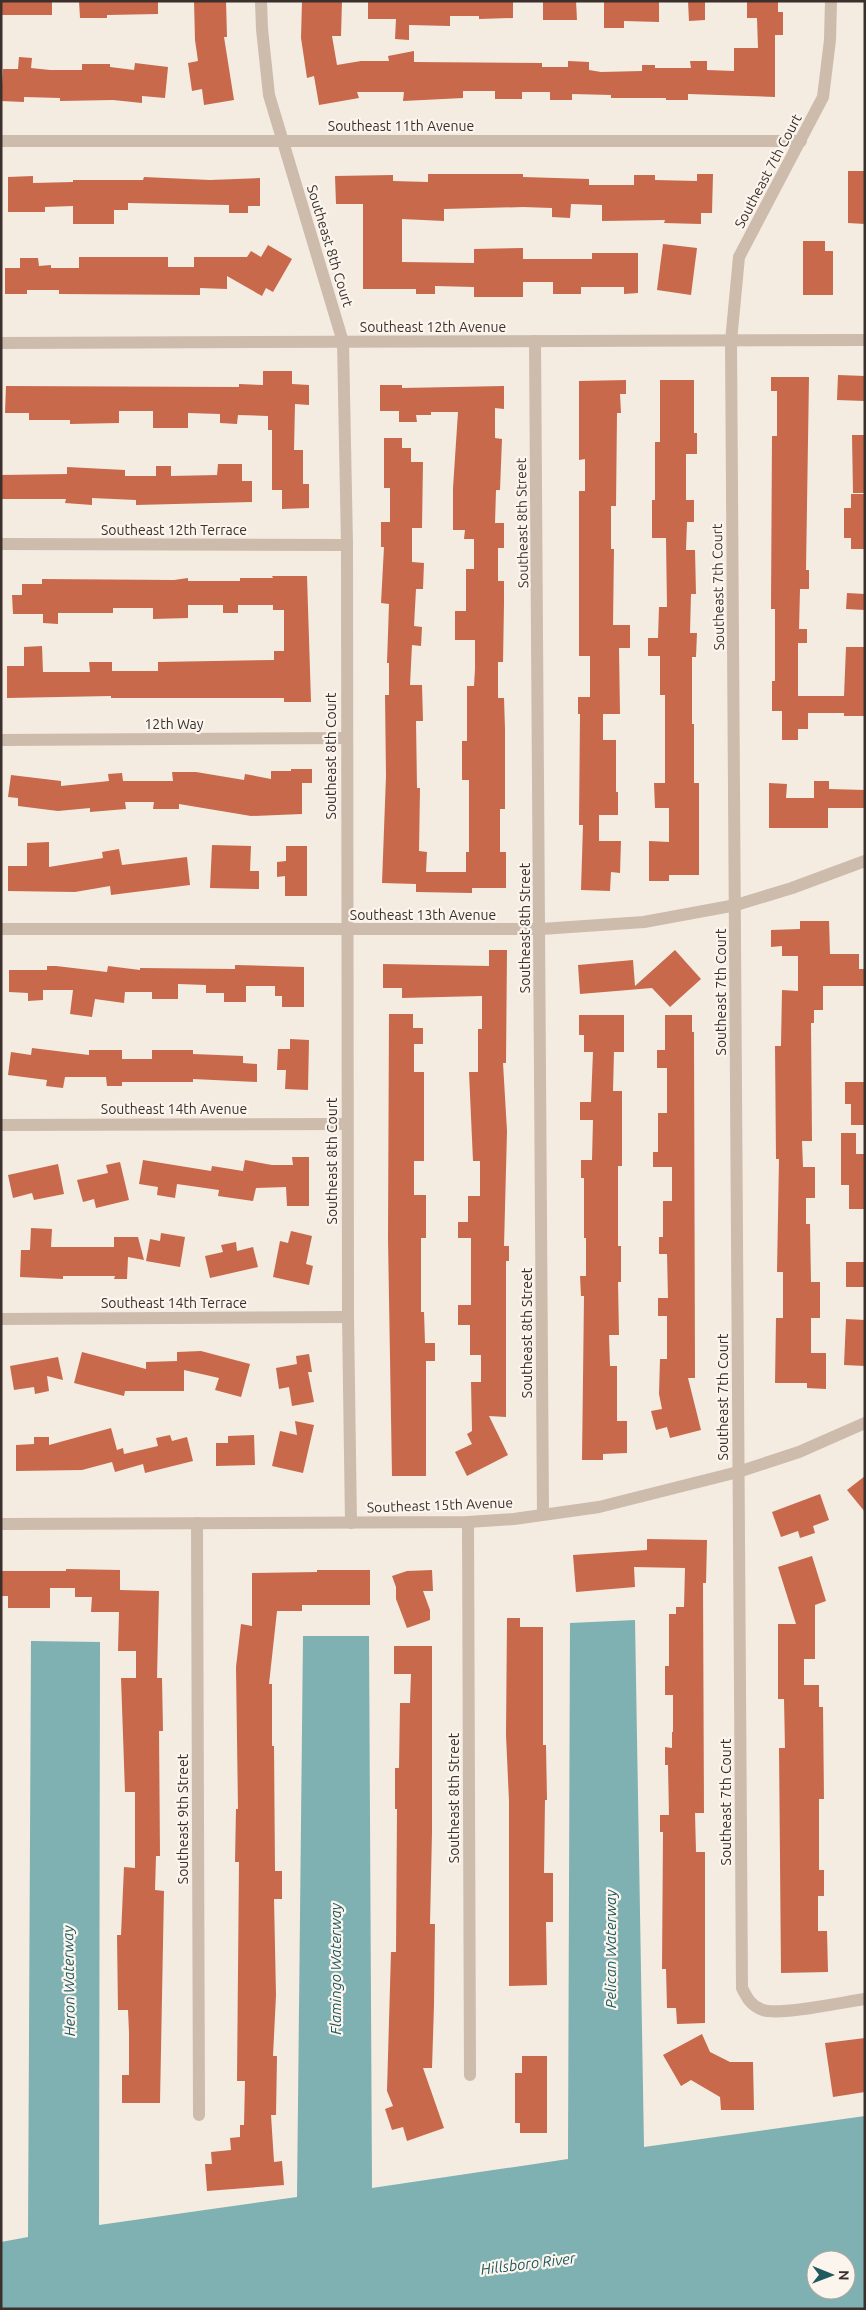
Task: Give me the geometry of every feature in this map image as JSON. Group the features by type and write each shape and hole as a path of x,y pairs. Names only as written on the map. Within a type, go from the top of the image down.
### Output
{"street":[{"name":"Southeast 8th Court","path":"261,1 269,95 343,342 347,545 347,1124 351,1522"},
{"name":"Southeast 7th Court","path":"831,1 830,40 823,96 802,141 739,257 731,341 742,1988 750,2003 764,2011 785,2011 865,1999"},
{"name":"Southeast 11th Avenue","path":"1,141 802,141"},
{"name":"Southeast 12th Avenue","path":"1,343 865,340"},
{"name":"Southeast 8th Street","path":"535,341 543,1514"},
{"name":"Southeast 12th Terrace","path":"1,544 347,545"},
{"name":"12th Way","path":"1,740 346,738"},
{"name":"Southeast 13th Avenue","path":"1,929 540,929 644,922 736,905 792,888 865,861"},
{"name":"Southeast 14th Avenue","path":"1,1125 347,1124"},
{"name":"Southeast 14th Terrace","path":"1,1319 348,1317"},
{"name":"Southeast 15th Avenue","path":"1,1524 468,1522 543,1514 599,1507 738,1472 799,1452 865,1423"},
{"name":"Southeast 8th Street","path":"468,1522 470,2075"},
{"name":"Southeast 9th Street","path":"197,1523 199,2114"}],"water":[{"path":"635,1620 644,2147 865,2116 865,2309 1,2309 1,2242 28,2237 31,1641 100,1642 99,2225 297,2197 303,1636 369,1636 372,2188 568,2159 570,1623"}],"building":[{"path":"2,1 52,1 52,15 2,15"},
{"path":"79,1 158,1 158,14 107,15 107,18 80,18"},
{"path":"194,1 226,1 227,37 224,37 234,100 204,105 202,89 192,91 188,63 198,61 195,40"},
{"path":"302,1 342,1 341,36 332,36 337,65 361,61 389,61 388,56 414,51 414,62 542,63 542,67 568,67 568,61 589,62 589,70 601,72 642,71 642,65 655,65 655,68 691,68 690,61 707,61 707,70 734,71 734,48 758,48 757,18 747,18 747,1 778,1 778,12 783,12 783,35 775,35 775,97 688,94 688,100 666,100 666,98 611,98 611,95 572,94 572,100 550,100 550,92 522,92 522,99 495,99 495,91 463,91 463,98 403,101 404,92 357,92 359,98 319,105 314,76 307,78 301,38"},
{"path":"368,1 513,1 513,18 479,19 479,16 450,16 450,26 409,25 409,40 395,39 396,19 368,19"},
{"path":"543,1 576,1 577,20 543,20"},
{"path":"604,1 659,1 659,22 624,21 624,28 604,28"},
{"path":"688,1 705,1 705,20 689,21"},
{"path":"19,57 32,58 31,68 50,70 82,70 82,64 110,64 110,67 134,70 135,63 168,67 165,98 142,96 142,103 113,100 60,101 60,98 24,97 24,102 1,101 3,69 18,69"},
{"path":"848,171 865,171 865,224 848,223"},
{"path":"428,174 523,174 523,177 589,179 589,185 634,185 634,175 655,175 655,180 697,181 697,174 713,174 712,213 701,213 701,224 664,223 665,220 602,221 602,205 571,204 570,218 552,217 552,208 523,207 444,209 444,221 402,219 402,262 474,263 474,249 523,248 523,259 592,259 592,253 638,253 638,293 624,294 624,287 581,287 581,294 553,294 553,282 523,282 523,297 474,297 474,287 435,286 435,294 416,294 416,289 363,289 363,204 336,204 335,176 393,175 393,181 428,182"},
{"path":"33,176 33,183 73,182 73,180 143,180 144,177 210,180 260,178 260,206 248,206 248,213 229,213 229,205 128,203 128,210 114,210 114,224 73,224 73,206 45,207 45,212 8,212 8,177"},
{"path":"803,241 825,241 825,251 833,251 833,295 803,295"},
{"path":"663,244 697,248 691,295 657,290"},
{"path":"268,245 292,259 273,292 266,288 262,296 227,276 227,289 200,288 200,295 59,294 59,290 27,290 27,294 5,294 5,268 20,268 20,258 38,258 39,266 51,265 51,268 79,268 79,257 168,257 168,267 194,267 194,257 247,257 251,251 261,257"},
{"path":"263,371 292,371 292,384 309,385 309,405 295,404 294,450 303,450 303,484 309,484 309,508 282,509 282,490 272,490 272,430 268,430 268,416 238,415 237,424 220,423 220,414 188,413 188,428 153,428 153,411 119,411 119,423 70,424 70,420 29,420 29,413 5,413 6,386 239,387 239,384 263,385"},
{"path":"838,375 865,376 865,401 837,400"},
{"path":"771,377 809,377 806,570 809,570 809,589 800,589 799,629 807,629 807,643 798,643 798,696 844,696 846,647 865,647 865,716 844,716 844,713 808,713 808,729 798,729 798,740 782,740 782,711 772,711 772,681 775,681 775,609 771,609 772,436 777,436 777,391 771,391"},
{"path":"626,380 626,394 620,394 621,413 617,413 616,506 611,506 611,549 614,549 613,625 630,625 630,648 619,648 620,714 603,714 603,740 616,740 618,815 599,815 599,841 621,841 620,873 611,872 610,891 581,890 583,825 579,825 580,714 578,714 578,697 590,697 590,656 579,656 579,491 585,491 585,459 579,460 579,381"},
{"path":"660,380 694,380 694,433 697,433 697,454 686,454 686,500 694,500 694,522 687,522 686,550 695,550 696,594 691,594 690,633 697,633 696,657 692,657 692,724 694,724 694,783 699,783 699,875 669,875 669,881 649,881 649,841 669,842 669,808 655,808 654,783 665,783 665,695 660,695 660,656 648,656 648,638 658,638 659,607 667,607 666,538 652,538 652,500 655,500 655,442 660,442"},
{"path":"380,385 402,385 402,388 504,386 504,409 495,408 495,438 502,439 500,490 496,490 495,523 504,523 504,548 498,548 498,581 504,581 504,604 503,662 498,662 498,698 504,698 505,809 500,809 500,852 506,852 506,888 472,888 472,893 416,892 416,884 382,883 386,776 385,695 389,695 389,663 387,663 389,604 381,603 384,547 381,547 381,522 390,522 390,488 384,488 384,438 402,438 402,448 411,448 411,462 423,462 422,528 412,528 412,562 424,563 423,589 416,589 414,626 422,627 421,646 412,645 410,685 422,685 423,721 416,721 417,788 420,788 419,851 427,852 426,872 466,872 466,852 469,852 469,780 462,780 462,741 467,741 467,686 474,686 475,640 455,640 455,611 466,611 466,569 474,569 474,539 464,539 465,530 453,530 453,488 458,412 431,412 431,415 416,415 417,422 399,422 399,411 380,411"},
{"path":"852,435 865,435 865,493 853,493"},
{"path":"218,464 242,464 242,481 252,481 252,502 136,505 136,500 92,498 92,505 65,503 66,499 1,499 1,475 67,474 67,467 125,470 125,476 156,476 156,466 171,466 171,476 217,475"},
{"path":"851,494 865,494 865,549 851,549 851,538 844,538 844,508 851,508"},
{"path":"272,576 307,576 311,702 284,702 284,698 111,698 111,696 7,698 7,666 24,666 24,647 42,646 43,672 90,672 89,662 112,662 112,671 158,671 158,662 274,660 274,651 284,651 284,610 273,610 273,605 238,605 238,613 223,613 223,605 188,605 188,618 153,619 153,608 113,608 113,613 58,613 58,624 43,623 43,614 13,614 12,595 22,595 22,584 42,584 42,579 174,580 188,578 188,581 240,581 240,578 273,578"},
{"path":"847,593 865,594 865,610 846,609"},
{"path":"291,769 312,769 312,783 302,783 302,814 251,816 179,804 179,809 153,809 154,802 125,802 126,809 90,812 90,808 58,811 18,806 18,798 8,797 11,775 61,781 61,786 109,781 108,774 122,773 123,781 173,781 172,772 196,772 244,780 245,774 271,779 271,771 291,771"},
{"path":"814,781 829,781 829,789 865,790 865,808 828,808 828,828 769,828 769,783 787,784 786,798 814,798"},
{"path":"49,842 49,867 103,858 102,852 119,849 122,865 187,857 190,885 111,895 110,886 75,892 8,891 8,866 27,866 27,843"},
{"path":"212,845 251,846 250,871 259,871 259,889 210,888"},
{"path":"286,846 307,846 307,896 285,896 285,876 277,877 277,862 286,861"},
{"path":"800,921 829,921 830,954 859,954 859,969 865,969 865,986 823,986 823,1010 814,1010 814,1023 811,1023 812,1141 802,1141 803,1167 815,1167 815,1198 806,1198 806,1224 810,1224 811,1282 820,1282 820,1318 811,1318 811,1353 826,1353 826,1389 807,1388 807,1383 775,1383 776,1318 783,1318 783,1272 777,1272 779,1159 776,1159 775,1046 781,1046 782,990 798,991 798,956 782,956 782,946 771,947 771,930 800,929"},
{"path":"489,950 507,950 506,1063 503,1063 507,1131 504,1246 509,1246 509,1261 506,1261 506,1417 489,1416 508,1455 467,1476 455,1452 472,1444 467,1434 472,1431 471,1382 481,1382 481,1355 470,1355 470,1325 458,1325 458,1305 471,1305 471,1238 458,1238 458,1222 468,1222 468,1196 480,1196 480,1161 473,1161 469,1072 478,1072 478,1029 482,1029 482,996 402,998 402,988 383,988 383,964 489,966"},
{"path":"675,950 701,979 670,1007 652,988 580,994 578,965 633,960 635,986"},
{"path":"235,965 304,967 304,1007 282,1007 282,996 275,996 275,986 246,986 246,1002 224,1002 224,993 206,993 206,985 178,984 178,999 152,999 152,992 125,992 124,1003 95,999 92,1017 70,1014 73,990 43,990 43,1000 28,1001 28,993 9,992 9,970 47,970 47,966 56,966 107,972 108,966 140,970 140,968 235,969"},
{"path":"389,1014 413,1014 413,1028 423,1028 423,1044 414,1044 414,1072 424,1072 424,1161 414,1161 414,1195 426,1195 426,1238 421,1238 421,1312 424,1312 425,1343 435,1343 435,1361 426,1361 426,1476 392,1476 388,1238"},
{"path":"579,1015 624,1015 624,1052 614,1052 613,1091 622,1091 622,1166 618,1166 618,1246 621,1246 621,1282 618,1282 619,1335 609,1335 610,1366 617,1366 617,1421 627,1421 627,1453 603,1454 603,1460 582,1460 584,1296 581,1296 580,1276 586,1276 586,1238 584,1238 584,1178 581,1178 581,1160 592,1160 593,1120 580,1120 580,1102 591,1102 593,1052 584,1052 584,1035 579,1035"},
{"path":"665,1015 692,1015 692,1032 694,1032 695,1378 688,1378 701,1430 670,1438 667,1427 656,1430 651,1411 662,1409 659,1394 660,1359 667,1359 667,1316 658,1316 658,1298 668,1298 667,1254 659,1254 659,1237 663,1237 663,1201 672,1201 672,1167 653,1167 653,1152 658,1152 658,1113 667,1113 667,1068 657,1068 657,1050 665,1050"},
{"path":"290,1039 309,1040 308,1090 285,1089 286,1070 277,1070 278,1049 290,1049"},
{"path":"32,1048 89,1055 89,1050 122,1050 122,1059 152,1059 152,1050 193,1050 193,1054 243,1056 243,1063 257,1064 257,1082 193,1079 193,1082 122,1082 122,1086 107,1086 106,1077 65,1077 63,1088 46,1086 47,1080 8,1075 11,1052 31,1055"},
{"path":"845,1082 865,1082 865,1125 851,1125 851,1104 845,1104"},
{"path":"841,1133 856,1133 856,1154 865,1154 865,1209 849,1209 849,1185 841,1185"},
{"path":"292,1157 309,1157 309,1206 287,1206 286,1187 256,1188 253,1201 218,1196 219,1190 177,1184 175,1198 157,1195 158,1187 139,1184 143,1160 211,1171 212,1166 243,1171 245,1160 272,1165 293,1165"},
{"path":"120,1162 129,1200 96,1208 94,1199 83,1202 77,1180 108,1173 106,1165"},
{"path":"58,1164 64,1194 34,1200 32,1193 13,1198 8,1175"},
{"path":"31,1228 52,1229 51,1247 114,1247 114,1237 138,1237 144,1260 128,1257 127,1279 114,1279 115,1276 63,1276 63,1279 20,1277 21,1250 30,1250"},
{"path":"291,1231 312,1236 306,1264 313,1266 309,1285 273,1277 280,1241 288,1243"},
{"path":"161,1233 185,1237 180,1267 146,1261 150,1239 160,1241"},
{"path":"236,1242 237,1251 253,1247 258,1267 210,1278 205,1256 223,1252 221,1245"},
{"path":"846,1262 865,1262 865,1287 846,1287"},
{"path":"846,1319 865,1320 865,1366 844,1365"},
{"path":"201,1351 250,1364 241,1397 215,1390 219,1378 184,1370 184,1391 125,1391 124,1396 74,1383 82,1352 146,1369 146,1362 177,1361 177,1352"},
{"path":"309,1354 312,1372 308,1372 314,1402 292,1406 289,1387 279,1389 276,1368 297,1364 296,1356"},
{"path":"58,1357 63,1380 47,1376 49,1391 35,1394 34,1387 14,1390 10,1366"},
{"path":"295,1421 314,1425 303,1473 272,1466 280,1431 297,1435"},
{"path":"111,1428 117,1450 123,1448 124,1454 158,1446 156,1438 170,1435 172,1441 187,1437 193,1461 145,1473 143,1464 115,1472 112,1462 82,1470 16,1471 16,1445 34,1444 34,1437 49,1437 49,1445"},
{"path":"254,1435 255,1465 216,1466 216,1443 228,1443 228,1436"},
{"path":"865,1476 865,1512 847,1490"},
{"path":"820,1494 829,1520 813,1526 815,1533 800,1538 798,1531 781,1537 772,1512"},
{"path":"647,1539 707,1540 706,1583 703,1583 704,1813 695,1813 696,1852 705,1852 705,2023 677,2024 676,2008 667,2008 666,1969 662,1969 663,1832 660,1832 660,1815 669,1815 668,1765 665,1765 665,1747 672,1748 673,1732 673,1695 665,1695 665,1666 669,1666 669,1614 676,1614 676,1607 684,1607 685,1568 634,1567 635,1587 576,1592 573,1555 647,1550"},
{"path":"812,1556 826,1601 815,1605 815,1659 804,1659 804,1685 819,1685 819,1707 823,1707 824,1799 819,1799 819,1870 824,1870 824,1896 818,1896 818,1931 827,1931 828,1972 781,1973 779,1748 785,1748 784,1699 778,1699 778,1624 796,1624 778,1567"},
{"path":"66,1569 120,1570 120,1590 159,1591 157,1678 162,1678 163,1731 159,1731 160,1856 156,1856 155,1890 164,1891 160,2103 122,2103 122,2075 129,2075 129,2032 128,2010 118,2010 117,1935 121,1935 124,1867 135,1868 135,1792 125,1792 121,1678 136,1678 136,1651 118,1651 119,1612 91,1612 92,1597 75,1597 75,1588 50,1588 50,1608 8,1608 8,1596 1,1596 1,1571 66,1571"},
{"path":"317,1570 370,1570 370,1605 302,1605 302,1611 277,1611 269,1684 272,1684 272,1746 274,1746 275,1871 282,1871 282,1899 274,1899 276,1995 273,2056 277,2056 276,2115 271,2115 274,2162 282,2161 284,2185 207,2191 205,2164 212,2164 211,2152 231,2150 230,2138 240,2137 240,2125 244,2125 245,2081 237,2081 239,1862 235,1862 236,1809 238,1809 236,1667 241,1624 252,1626 252,1573 317,1572"},
{"path":"432,1570 433,1591 423,1591 430,1610 430,1620 407,1628 396,1599 396,1587 392,1576 407,1571"},
{"path":"507,1618 520,1618 520,1627 543,1627 543,1745 546,1745 547,1800 545,1800 544,1873 553,1873 553,1922 546,1922 547,1985 509,1986 509,1801 506,1735"},
{"path":"394,1646 432,1646 430,1924 435,1924 434,2005 432,2068 423,2068 444,2128 407,2141 403,2127 392,2130 385,2109 393,2106 387,2091 391,1952 396,1952 397,1809 395,1809 395,1768 399,1768 400,1703 410,1703 411,1674 394,1674"},
{"path":"702,2034 710,2052 730,2062 753,2062 754,2110 721,2110 720,2097 691,2080 681,2086 663,2055"},
{"path":"865,2038 865,2092 833,2097 825,2043"},
{"path":"522,2056 547,2056 547,2133 520,2133 520,2123 515,2123 515,2073 522,2073"}],"water label":[{"name":"Pelican Waterway","path":"611,1949"},
{"name":"Flamingo Waterway","path":"336,1969"},
{"name":"Heron Waterway","path":"69,1981"},
{"name":"Hillsboro River","path":"528,2264"}]}
